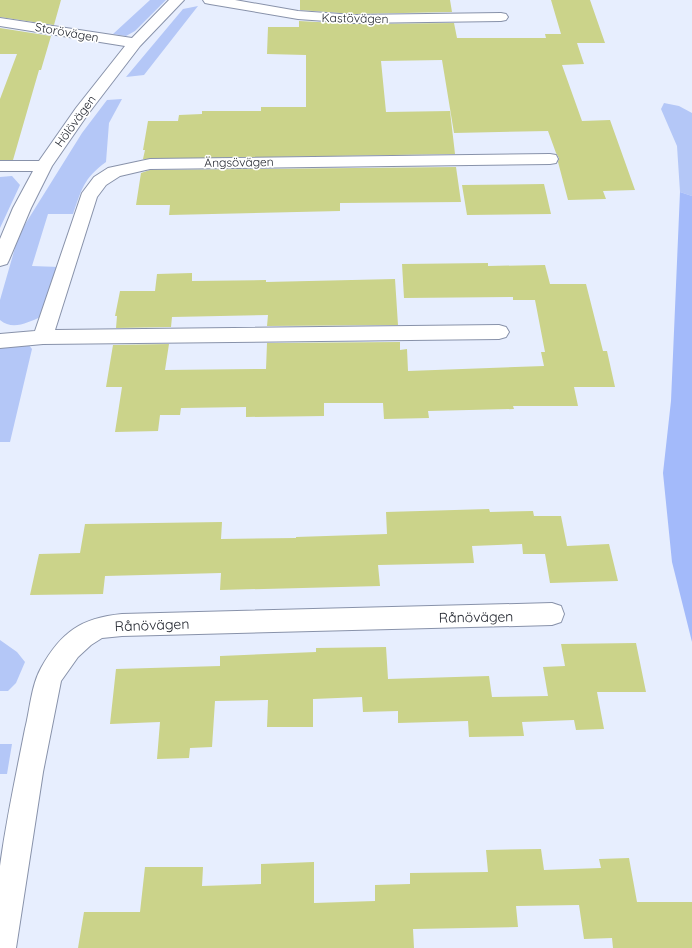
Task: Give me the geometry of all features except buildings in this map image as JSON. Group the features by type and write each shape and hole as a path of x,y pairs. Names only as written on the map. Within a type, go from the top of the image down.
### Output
{"street":[{"name":"Hölövägen","path":"0,260 22,208 44,166 82,111 134,43 176,0"},
{"name":"Kastövägen","path":"210,0 298,15 354,19 501,17"},
{"name":"Storövägen","path":"0,22 134,43"},
{"name":"Ängsövägen","path":"43,337 88,197 96,184 116,170 150,164 550,159"},
{"path":"0,166 44,166"},
{"path":"0,341 43,337 499,332"},
{"name":"Rånövägen","path":"1,948 30,772 49,678 55,667 80,638 99,628 122,625 552,614"}],"shaded area":[{"path":"150,0 166,0 135,31 126,36 113,34"},
{"path":"198,6 144,75 126,77 183,9"},
{"path":"122,99 109,123 106,162 92,174 84,185 73,214 48,214 32,266 59,267 41,317 26,323 15,325 5,323 0,320 0,300 19,234 82,133 107,100"},
{"path":"664,103 679,106 692,113 692,196 680,192 677,146 661,109"},
{"path":"12,176 20,185 0,228 0,177"},
{"path":"680,192 692,196 692,642 672,562 663,473 671,401"},
{"path":"28,344 32,349 10,442 0,442 0,346"},
{"path":"0,640 17,652 25,662 16,683 8,691 0,691"},
{"path":"0,744 12,744 7,774 0,774"}]}
